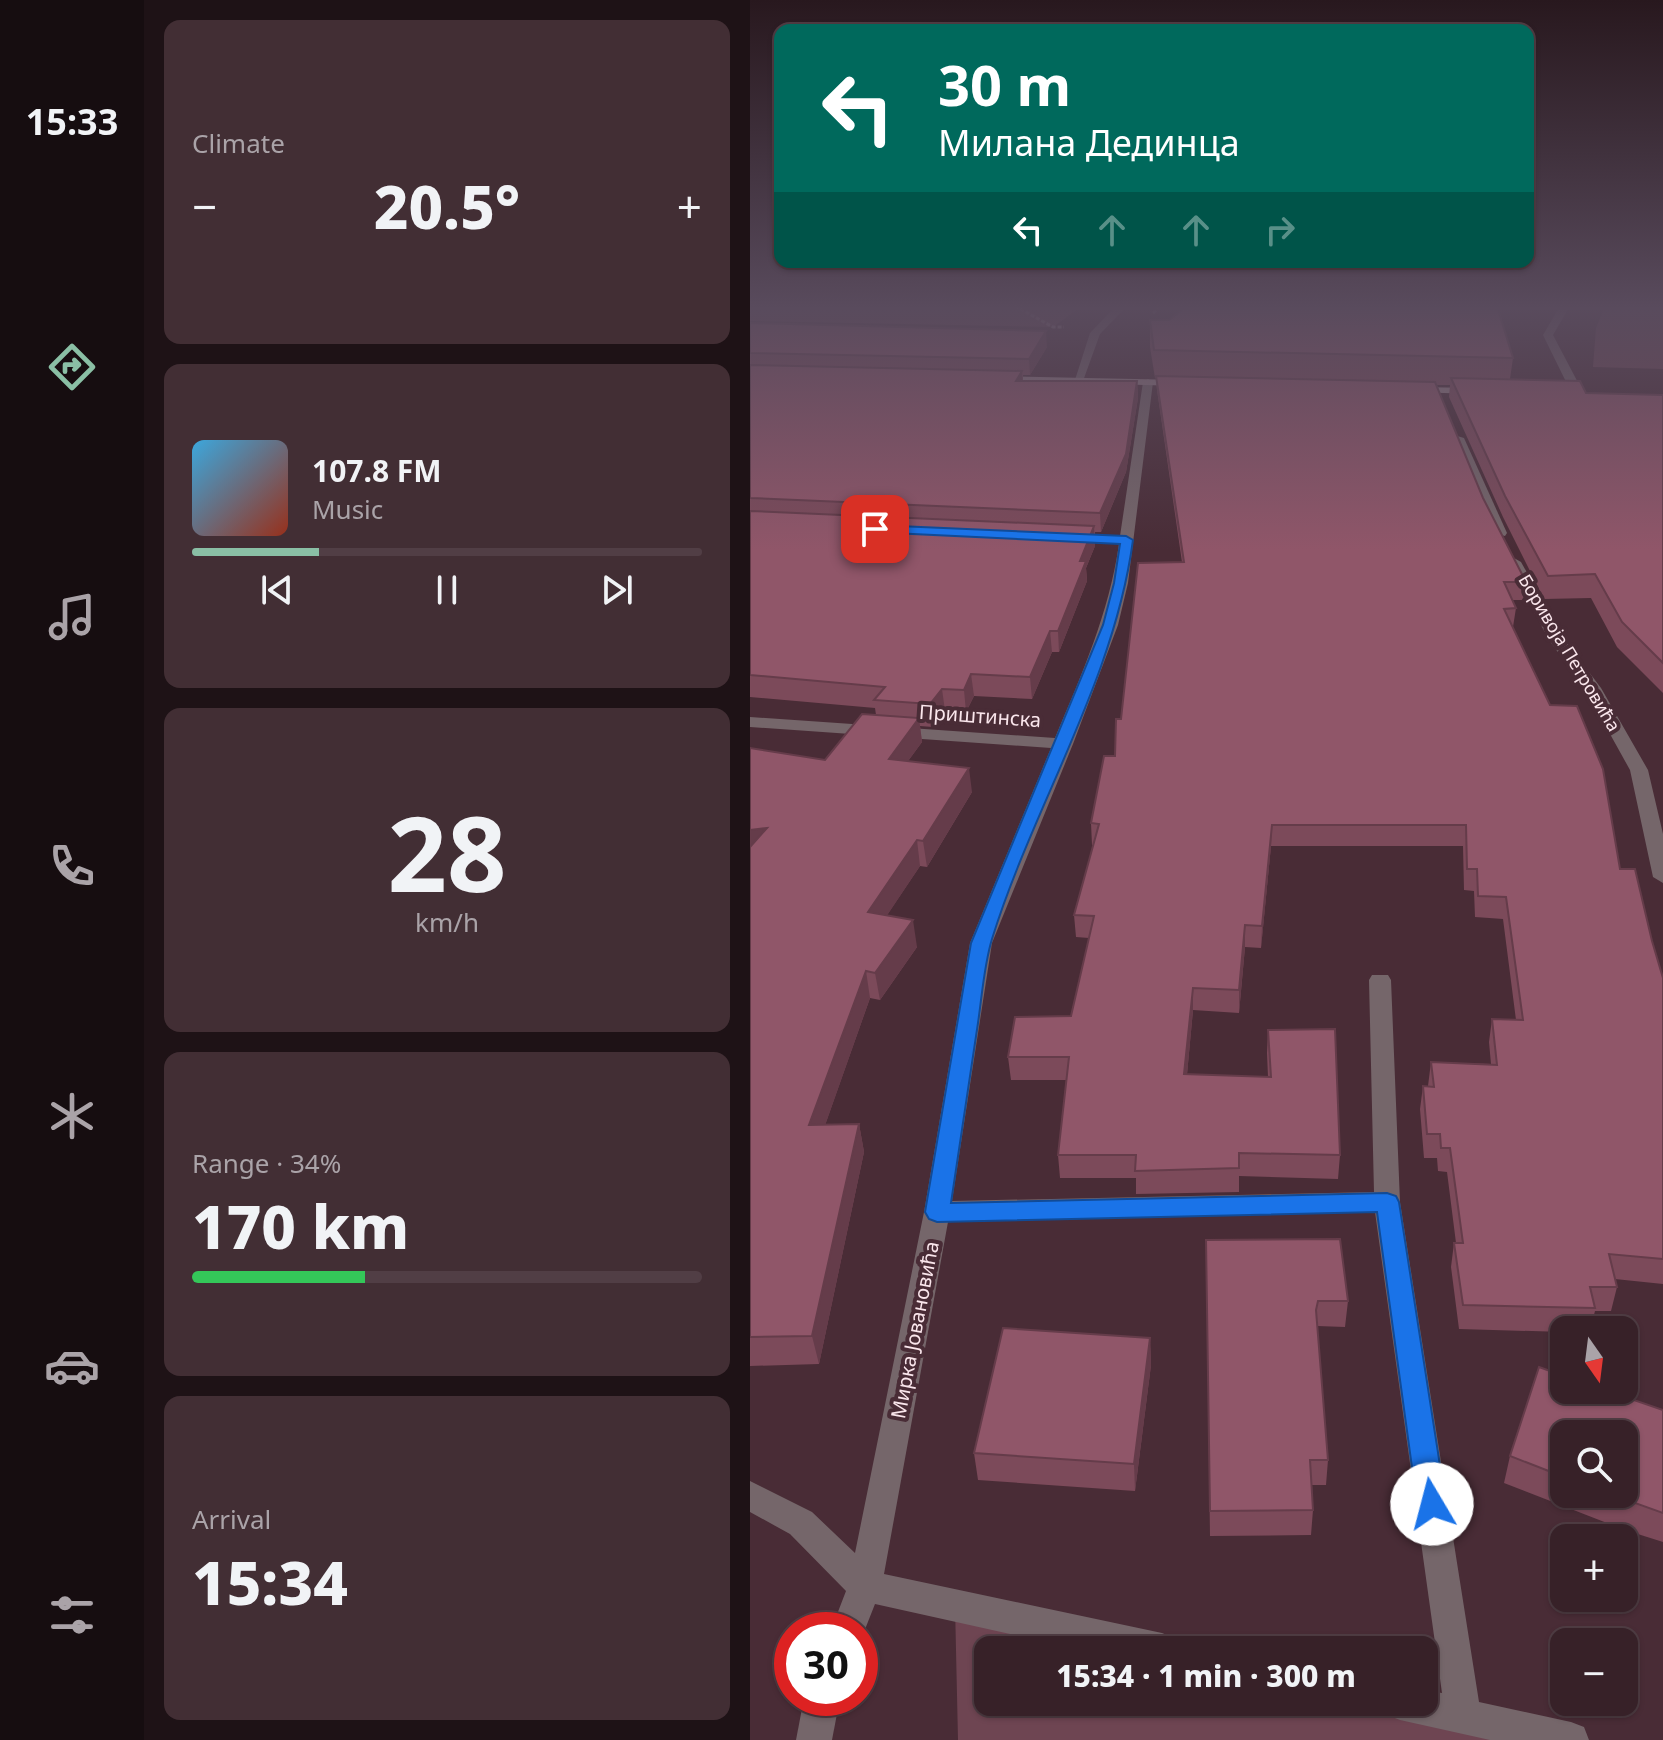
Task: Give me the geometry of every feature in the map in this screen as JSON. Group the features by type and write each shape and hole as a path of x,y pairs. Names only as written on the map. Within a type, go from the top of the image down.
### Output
{"main road":[{"path":"1406,390 1443,404 1484,392"},
{"path":"1562,393 1592,394"}],"street":[{"name":"Мирка Јовановића","path":"855,1612 865,1586 937,1212 981,943 998,893 1064,744 1110,625 1121,583 1147,387"},
{"path":"1575,387 1578,394"},
{"name":"Боривоја Петровића","path":"1443,404 1531,595 1557,640 1593,688 1654,802 1663,877"},
{"path":"1048,537 1126,540"},
{"name":"Приштинска","path":"750,722 1064,744"},
{"path":"1380,980 1387,1202 1463,1716"},
{"path":"937,1212 1387,1202"},
{"path":"750,1496 801,1523 865,1586 1097,1636"},
{"path":"1438,1710 1571,1740"},
{"path":"814,1740 818,1716"}],"shaded area":[{"path":"955,1605 1098,1636 974,1636 974,1716 1438,1716 1438,1710 1571,1740 958,1740"}],"building":[{"path":"750,387 1136,387 1126,454 1100,513 750,498"},
{"path":"1158,387 1437,387 1483,498 1526,582 1504,582 1516,608 1504,609 1550,705 1577,706 1603,769 1620,869 1635,869 1663,978 1663,1259 1609,1254 1617,1287 1590,1287 1595,1308 1463,1305 1454,1243 1463,1243 1450,1148 1441,1148 1440,1134 1427,1134 1423,1086 1434,1087 1431,1062 1497,1065 1492,1019 1523,1020 1506,897 1478,896 1477,869 1467,869 1466,825 1272,825 1262,926 1245,925 1239,990 1193,988 1184,1074 1271,1077 1268,1030 1335,1029 1340,1155 1239,1153 1239,1168 1135,1171 1136,1155 1058,1155 1069,1057 1008,1057 1015,1017 1071,1016 1094,916 1074,915 1099,824 1091,823 1104,756 1115,756 1116,719 1121,719 1138,563 1184,562"},
{"path":"1455,387 1583,387 1586,393 1663,395 1663,663 1622,622 1595,574 1548,576 1505,496"},
{"path":"750,511 1094,526 1080,561 1086,561 1058,631 1050,631 1030,677 971,674 964,690 942,689 930,704 874,700 885,687 750,675"},
{"path":"862,714 919,718 889,759 969,768 923,841 917,840 868,912 913,920 875,973 866,971 809,1125 859,1124 812,1336 750,1337 750,847 767,828 750,830 750,748 825,760"},
{"path":"1340,1239 1348,1301 1318,1301 1316,1310 1328,1460 1310,1460 1313,1510 1210,1511 1206,1240"},
{"path":"1003,1328 1150,1338 1134,1464 974,1453"},
{"path":"1539,1367 1550,1371 1550,1404 1638,1404 1638,1401 1663,1410 1663,1513 1638,1504 1638,1420 1550,1420 1550,1472 1510,1456"}],"route":[{"path":"875,529 1126,540 1121,583 1110,625 1064,744 998,893 981,943 937,1212 1387,1202 1432,1504"}]}
